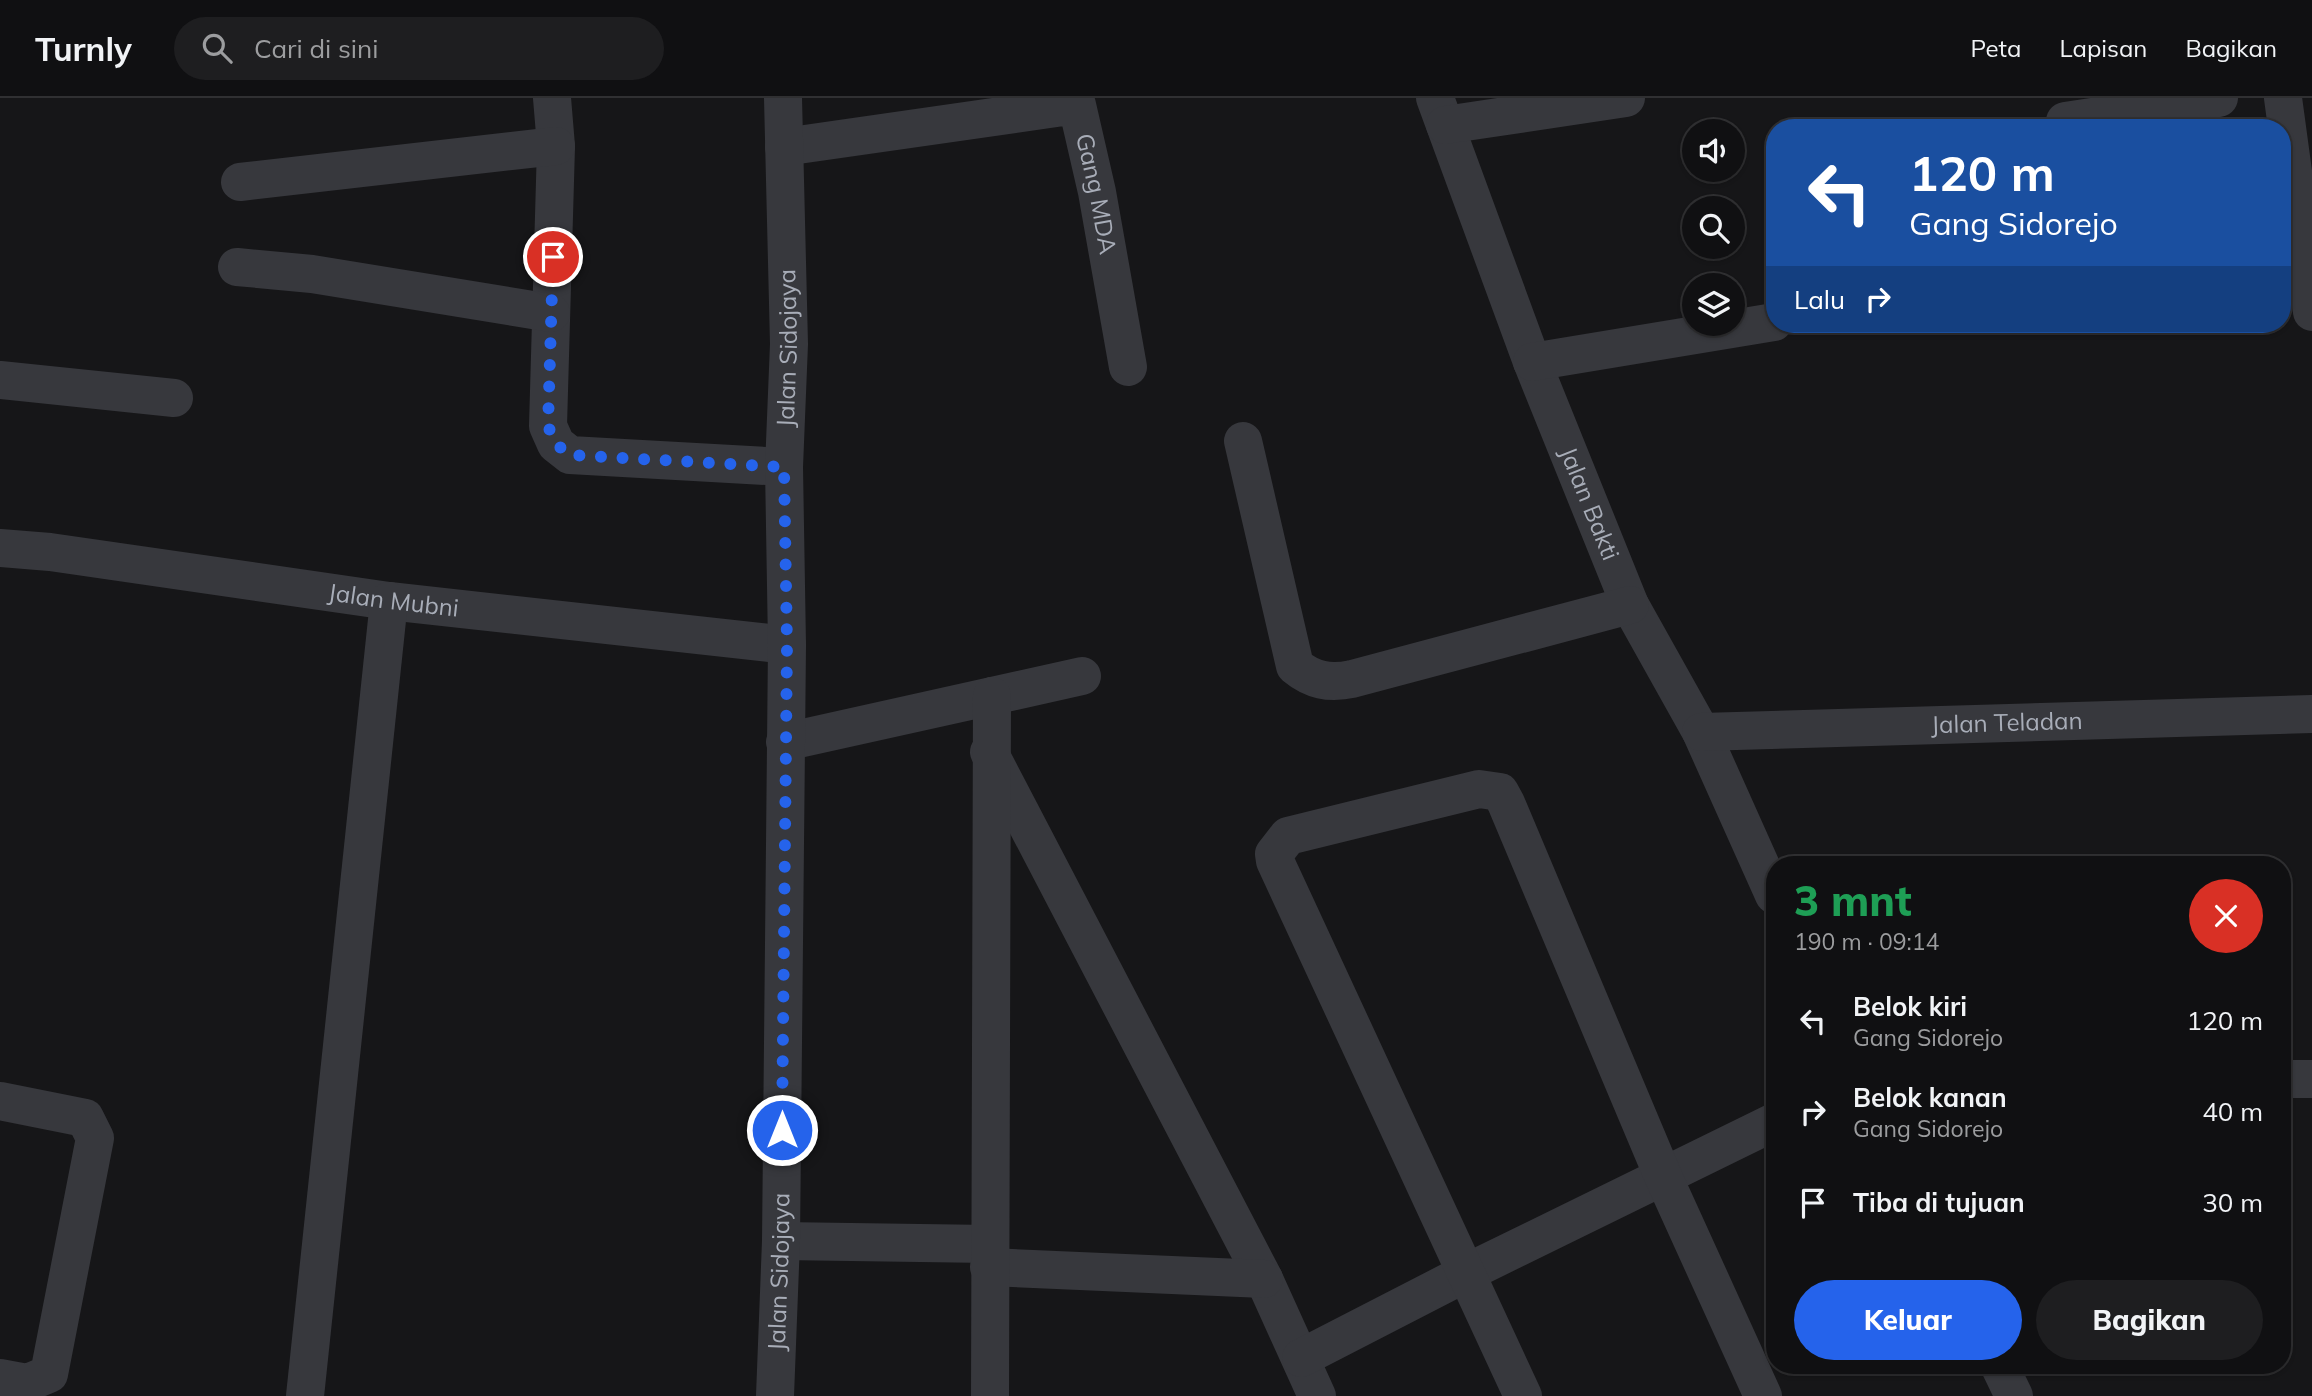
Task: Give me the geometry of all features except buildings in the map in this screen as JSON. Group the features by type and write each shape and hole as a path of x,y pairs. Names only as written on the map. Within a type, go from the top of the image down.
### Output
{"street":[{"path":"552,98 556,146 548,426 556,444 570,455 784,467"},
{"name":"Jalan Sidojaya","path":"775,1396 781,1241 787,645 784,467 789,344 783,98"},
{"path":"1440,111 1626,98"},
{"path":"2079,119 2219,98"},
{"path":"2283,98 2286,119"},
{"name":"Gang MDA","path":"784,147 1076,101 1097,192 1128,367"},
{"name":"Jalan Bakti","path":"1440,111 1532,362 1630,605 1700,732 1766,877"},
{"path":"240,182 556,146"},
{"path":"2291,157 2312,313 2291,314"},
{"path":"237,267 312,274 551,313"},
{"path":"1532,362 1766,323"},
{"path":"0,380 174,398"},
{"path":"1243,442 1295,666 1310,677 1339,682 1630,605"},
{"name":"Jalan Mubni","path":"0,548 50,552 389,601 787,645"},
{"path":"305,1396 389,601"},
{"path":"785,741 1082,676"},
{"path":"990,1396 989,752 992,696"},
{"name":"Jalan Teladan","path":"1700,732 2312,714"},
{"path":"989,752 1264,1279 1317,1396"},
{"path":"1523,1396 1276,867 1274,854 1288,836 1479,789 1500,792 1663,1176 1763,1396"},
{"path":"2291,1079 2312,1079"},
{"path":"0,1101 85,1118 95,1138 49,1374 27,1383 0,1378"},
{"path":"1301,1358 1466,1273 1766,1126"},
{"path":"781,1241 990,1255 1264,1279"},
{"path":"2003,1374 2014,1396"}],"route":[{"path":"553,257 548,426 556,444 570,455 784,467 787,645 782,1130"}]}
